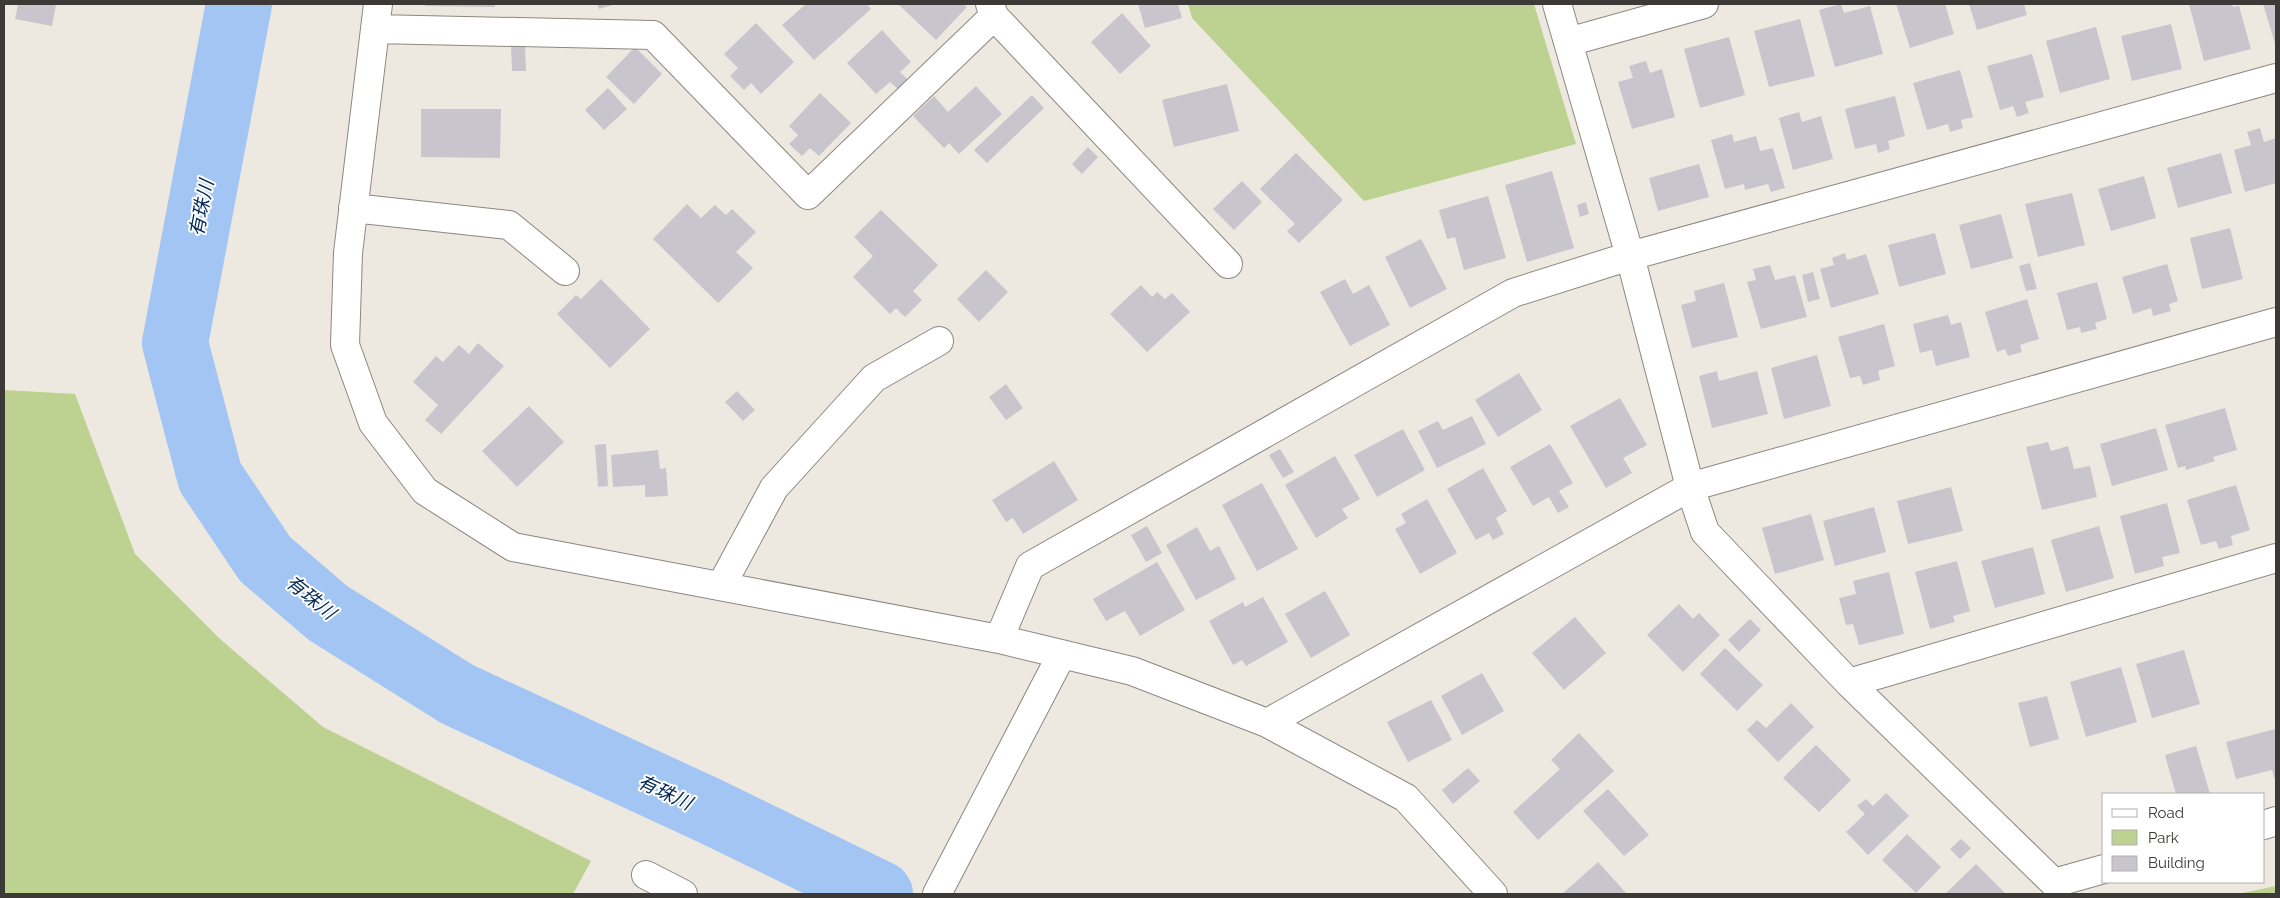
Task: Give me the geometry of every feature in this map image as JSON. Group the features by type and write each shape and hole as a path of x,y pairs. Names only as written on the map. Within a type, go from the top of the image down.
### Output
{"street":[{"path":"1557,4 1630,256 1690,487 1705,532 1849,683 2054,883 2102,870"},
{"path":"1568,42 1704,4"},
{"path":"1228,264 992,10 808,195 653,35 376,16 348,253 345,345 373,423 425,491 513,547 999,639 1132,671 1267,722 1406,798 1493,894"},
{"path":"999,639 1030,566 1513,293 1630,256 2276,78"},
{"path":"353,208 509,225 565,271"},
{"path":"1267,722 1690,487 2276,322"},
{"path":"721,586 774,488 874,378 939,341"},
{"path":"1849,683 2276,558"},
{"path":"937,894 1062,654"},
{"path":"646,875 683,894"}],"green space":[{"path":"1188,4 1534,4 1576,144 1364,201 1192,18"},
{"path":"4,390 75,394 135,554 220,639 323,727 591,861 573,894 4,894"},
{"path":"2276,886 2276,894 2238,894"}],"building":[{"path":"18,4 56,4 52,26 15,19"},
{"path":"425,4 495,4 495,7 425,6"},
{"path":"597,4 616,4 599,9"},
{"path":"806,4 867,4 871,9 814,60 782,25"},
{"path":"898,4 963,4 967,7 936,40"},
{"path":"1138,4 1178,4 1182,18 1145,28"},
{"path":"1841,4 1844,13 1870,6 1883,54 1835,67 1819,10"},
{"path":"1896,4 1945,4 1954,34 1910,48"},
{"path":"1969,4 2024,4 2027,15 1977,30"},
{"path":"2189,4 2232,4 2233,7 2239,6 2251,49 2204,61"},
{"path":"2263,4 2276,4 2276,47"},
{"path":"1122,13 1151,46 1120,74 1091,42"},
{"path":"1800,19 1815,76 1769,87 1754,31"},
{"path":"756,23 794,62 761,94 751,83 744,90 730,76 738,68 724,54"},
{"path":"2171,24 2182,69 2132,81 2121,36"},
{"path":"2096,27 2110,79 2060,93 2046,41"},
{"path":"882,30 911,62 900,72 908,80 898,89 890,82 876,94 847,63"},
{"path":"1729,37 1745,95 1700,108 1684,49"},
{"path":"511,45 525,45 526,71 512,71"},
{"path":"635,47 662,74 634,104 606,77"},
{"path":"2032,54 2044,97 2025,102 2029,113 2017,117 2013,106 2000,110 1987,66"},
{"path":"1646,61 1650,73 1662,69 1675,117 1632,129 1618,82 1633,78 1629,66"},
{"path":"1960,70 1973,117 1961,120 1963,128 1950,132 1948,124 1927,130 1913,83"},
{"path":"1227,84 1239,131 1174,147 1162,100"},
{"path":"976,86 1002,114 959,154 949,143 944,148 913,116 934,96 948,112"},
{"path":"608,88 627,109 604,130 585,110"},
{"path":"820,93 851,123 819,156 810,148 802,156 789,144 798,135 789,126"},
{"path":"1032,95 1044,108 987,163 974,150"},
{"path":"1895,96 1905,136 1888,141 1890,149 1878,153 1876,144 1855,149 1845,109"},
{"path":"421,109 501,109 500,158 421,157"},
{"path":"1799,112 1802,122 1821,116 1833,159 1793,170 1779,118"},
{"path":"2260,128 2264,142 2276,138 2276,183 2245,192 2234,150 2251,145 2247,132"},
{"path":"1732,134 1734,142 1756,136 1760,151 1773,148 1785,188 1771,192 1768,184 1745,190 1744,184 1725,189 1711,140"},
{"path":"1088,147 1098,157 1082,174 1072,164"},
{"path":"1296,153 1343,200 1299,243 1287,231 1295,224 1260,189"},
{"path":"2221,153 2232,193 2178,208 2167,168"},
{"path":"1699,164 1709,197 1658,211 1649,178"},
{"path":"1552,171 1574,248 1527,262 1505,185"},
{"path":"2144,176 2156,218 2111,231 2098,189"},
{"path":"1242,181 1262,202 1234,230 1213,209"},
{"path":"2072,193 2085,245 2038,257 2025,204"},
{"path":"1488,196 1506,258 1464,270 1455,237 1447,239 1439,210"},
{"path":"1586,202 1589,214 1580,217 1577,205"},
{"path":"687,204 701,218 715,205 726,215 732,209 756,232 736,252 753,268 718,303 653,239"},
{"path":"881,210 938,265 913,291 922,300 905,317 896,308 890,314 853,277 873,256 854,237"},
{"path":"2001,214 2013,258 1971,269 1959,225"},
{"path":"2230,228 2243,279 2202,289 2190,238"},
{"path":"1935,233 1946,274 1899,287 1888,245"},
{"path":"1421,239 1447,289 1410,308 1385,257"},
{"path":"1845,253 1847,260 1866,254 1879,294 1831,308 1820,269 1834,265 1832,258"},
{"path":"2030,263 2037,289 2026,291 2019,266"},
{"path":"2167,264 2178,301 2169,304 2171,311 2153,316 2151,308 2133,314 2122,277"},
{"path":"1770,265 1775,280 1795,275 1807,317 1761,329 1747,282 1756,280 1753,269"},
{"path":"986,270 1008,292 979,322 957,299"},
{"path":"1813,272 1820,299 1808,302 1802,275"},
{"path":"601,279 650,329 610,368 557,314 576,295 581,299"},
{"path":"1345,279 1353,294 1369,285 1390,325 1350,346 1320,292"},
{"path":"2097,282 2107,319 2095,323 2097,329 2081,333 2080,327 2067,330 2057,293"},
{"path":"1724,283 1738,337 1692,348 1681,305 1696,301 1694,291"},
{"path":"1141,285 1152,297 1157,292 1165,299 1172,293 1190,312 1147,352 1110,314"},
{"path":"2027,299 2039,339 2020,345 2022,352 2008,356 2005,349 1997,352 1985,312"},
{"path":"1948,315 1951,325 1961,322 1970,357 1936,366 1932,350 1920,353 1913,324"},
{"path":"1884,324 1895,366 1878,371 1880,380 1863,385 1860,376 1850,378 1838,337"},
{"path":"478,343 504,366 441,434 425,420 438,405 413,382 436,356 443,362 459,345 469,354"},
{"path":"1817,355 1831,406 1784,419 1771,368"},
{"path":"1717,371 1719,381 1757,371 1768,414 1712,428 1699,376"},
{"path":"1519,373 1542,410 1498,437 1475,400"},
{"path":"1006,384 1023,408 1006,420 989,397"},
{"path":"737,391 755,410 743,421 725,402"},
{"path":"1620,398 1647,445 1623,458 1632,473 1606,488 1570,426"},
{"path":"529,406 564,442 517,487 482,451"},
{"path":"2225,408 2237,450 2213,457 2215,461 2186,470 2185,466 2178,468 2165,425"},
{"path":"1472,416 1486,444 1437,468 1418,431 1438,421 1443,430"},
{"path":"2156,428 2168,470 2112,486 2100,444"},
{"path":"1403,429 1425,470 1377,497 1354,455"},
{"path":"2048,442 2051,451 2068,446 2074,469 2090,466 2097,497 2042,510 2026,447"},
{"path":"606,444 608,486 598,487 595,445"},
{"path":"1550,444 1573,483 1559,491 1569,507 1558,513 1549,497 1533,506 1510,467"},
{"path":"1280,449 1294,472 1283,478 1269,455"},
{"path":"658,450 660,469 666,468 668,496 645,497 645,485 613,487 611,455"},
{"path":"1335,456 1360,499 1342,509 1348,518 1316,538 1285,485"},
{"path":"1054,461 1078,500 1023,534 1013,518 1006,522 992,500"},
{"path":"1483,468 1507,511 1496,518 1504,534 1493,540 1489,533 1476,540 1447,489"},
{"path":"1262,483 1298,549 1257,571 1222,505"},
{"path":"2236,485 2250,530 2231,536 2233,545 2219,549 2216,541 2201,545 2187,500"},
{"path":"1951,487 1963,531 1908,544 1897,501"},
{"path":"1427,499 1457,553 1420,574 1395,529 1406,523 1401,514"},
{"path":"2167,503 2180,553 2162,557 2164,566 2135,574 2120,516"},
{"path":"1874,507 1886,552 1835,566 1823,521"},
{"path":"1811,514 1824,560 1775,574 1762,528"},
{"path":"1147,526 1162,553 1146,562 1131,535"},
{"path":"2099,526 2114,578 2066,592 2051,540"},
{"path":"1197,527 1210,551 1219,546 1236,579 1196,600 1166,545"},
{"path":"2033,547 2045,594 1995,608 1981,561"},
{"path":"1957,561 1970,611 1953,616 1955,622 1930,629 1915,572"},
{"path":"1157,562 1185,610 1140,636 1125,611 1106,621 1093,599"},
{"path":"1889,572 1904,634 1859,645 1853,624 1846,625 1839,598 1856,594 1853,581"},
{"path":"1325,591 1350,635 1311,658 1285,614"},
{"path":"1263,597 1288,642 1246,666 1242,660 1233,665 1209,621 1243,602 1245,607"},
{"path":"1679,604 1693,619 1699,613 1720,635 1683,672 1647,635"},
{"path":"1575,617 1606,653 1564,690 1532,653"},
{"path":"1750,619 1761,630 1739,652 1728,640"},
{"path":"1725,648 1763,685 1737,711 1700,674"},
{"path":"2184,650 2200,704 2152,718 2136,664"},
{"path":"2121,667 2137,722 2086,737 2070,682"},
{"path":"1482,673 1504,711 1462,735 1441,696"},
{"path":"2047,696 2059,739 2030,747 2018,703"},
{"path":"1431,700 1452,740 1408,762 1387,722"},
{"path":"1791,703 1814,727 1778,762 1747,730 1757,720 1766,728"},
{"path":"2275,729 2276,777 2274,778 2272,770 2236,779 2226,742"},
{"path":"1579,733 1614,771 1538,840 1513,812 1560,769 1551,760"},
{"path":"1816,745 1851,780 1819,812 1783,778"},
{"path":"2196,746 2210,793 2176,793 2165,755"},
{"path":"1468,768 1480,781 1453,804 1442,790"},
{"path":"1608,789 1649,835 1624,856 1583,811"},
{"path":"1886,793 1909,816 1868,855 1846,832 1865,814 1857,806 1866,799 1873,806"},
{"path":"1907,834 1941,867 1916,893 1882,860"},
{"path":"1961,839 1971,848 1960,859 1950,849"},
{"path":"1598,862 1627,894 1562,894"},
{"path":"1976,864 2006,894 1945,894"}],"waterway":[{"name":"有珠川","path":"239,4 175,343 210,477 265,559 328,613 457,694 712,812 880,894"}]}
